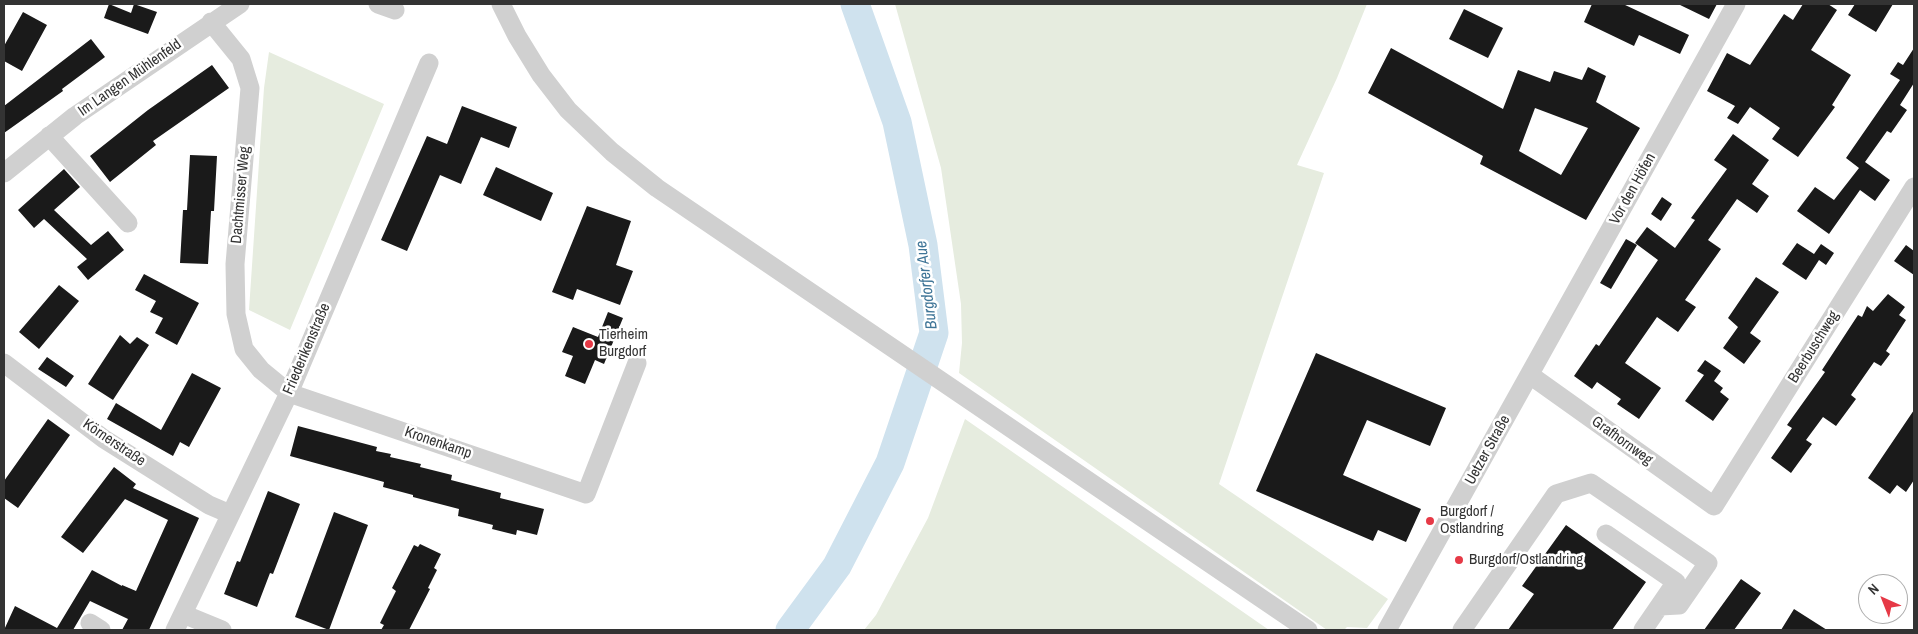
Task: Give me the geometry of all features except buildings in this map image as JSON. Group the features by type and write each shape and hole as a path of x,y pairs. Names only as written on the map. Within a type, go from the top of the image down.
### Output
{"street":[{"path":"211,22 240,4"},
{"path":"501,4 540,75 568,110 612,152 657,188 1308,630"},
{"name":"Vor den Höfen","path":"1530,375 1736,4"},
{"name":"Im Langen Mühlenfeld","path":"4,173 76,116 211,22"},
{"name":"Dachtmisser Weg","path":"211,22 241,59 250,88 235,264 236,314 244,349 261,370 289,393"},
{"name":"Friederikenstraße","path":"179,622 289,393 429,63"},
{"path":"49,136 128,223"},
{"name":"Beerbuschweg","path":"1714,506 1914,187"},
{"name":"Körnerstraße","path":"4,363 104,439 209,505 230,514"},
{"name":"Kronenkamp","path":"289,393 586,494 637,363"},
{"name":"Grafhornweg","path":"1530,375 1714,506"},
{"name":"Uetzer Straße","path":"1387,630 1530,375"},
{"path":"1462,630 1556,494 1591,483 1708,563 1679,605 1660,606"},
{"path":"1606,534 1676,582 1643,630"},
{"path":"179,622 222,630"}],"shaded area":[{"path":"895,4 1367,4 1337,78 1297,165 1324,173 1219,484 1388,599 1367,628 1347,627 1344,630 1327,630 959,373 962,343 961,304 941,168"},
{"path":"269,52 384,104 290,330 249,310 264,88"},
{"path":"965,419 1269,630 864,630 876,615 928,518"}],"waterway":[{"name":"Burgdorfer Aue","path":"790,630 837,566 890,463 934,333 923,245 897,122 855,4"}],"place":[{"name":"Tierheim Burgdorf","path":"589,344"},
{"name":"Burgdorf / Ostlandring","path":"1430,521"},
{"name":"Burgdorf/Ostlandring","path":"1459,560"}]}
